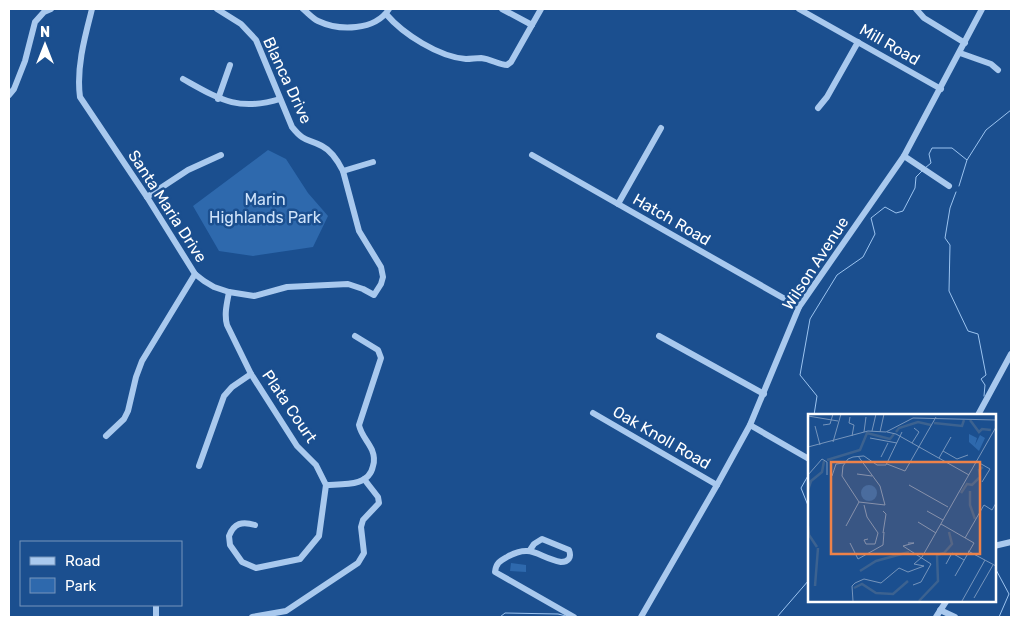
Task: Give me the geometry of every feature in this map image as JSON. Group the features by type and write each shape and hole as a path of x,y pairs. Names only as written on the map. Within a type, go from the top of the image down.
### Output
{"street":[{"path":"9,95 14,90 25,61 35,22 44,12 51,9"},
{"name":"Santa Maria Drive","path":"92,9 86,29 78,78 80,97 147,197 195,274 214,287 229,292 254,296 287,287 348,284 374,295"},
{"name":"Blanca Drive","path":"217,9 241,24 256,40 292,127 298,135 304,140 321,145 328,150 343,171 359,231 381,267 383,276 381,284 374,295"},
{"path":"303,9 316,20 344,28 363,25 388,12 397,26 424,44 447,55 466,59 481,58 494,60 504,65 511,62 541,9"},
{"path":"502,9 532,25"},
{"name":"Mill Road","path":"799,9 941,89"},
{"path":"916,9 924,18 965,43"},
{"name":"Wilson Avenue","path":"640,617 750,425 799,307 904,156 982,9"},
{"path":"818,108 827,97 858,42"},
{"path":"960,53 991,64 998,70"},
{"path":"218,99 230,65"},
{"path":"183,79 218,99 238,104 252,105 280,99"},
{"path":"618,204 661,128"},
{"path":"147,197 188,170 221,154"},
{"name":"Hatch Road","path":"532,155 799,307"},
{"path":"904,156 949,186"},
{"path":"343,171 373,162"},
{"path":"106,436 124,420 142,361 195,274"},
{"name":"Plata Court","path":"229,292 225,318 251,374 296,446 316,465 326,485"},
{"path":"255,525 242,522 236,525 229,536 230,545 242,562 256,568 300,559 318,536 326,485 356,483 364,479 371,472 374,457 360,430 359,422 381,358 378,350 355,336"},
{"path":"659,336 764,394"},
{"path":"979,414 1011,354"},
{"path":"198,466 224,396 232,386 251,374"},
{"name":"Oak Knoll Road","path":"593,413 717,485"},
{"path":"750,425 808,457"},
{"path":"252,617 286,611 358,563 364,553 361,527 363,520 380,503 378,497 364,479"},
{"path":"530,550 534,544 542,539 569,550 569,560 561,562 530,550 515,552 501,560 497,564 495,572 574,617"},
{"path":"995,546 1011,542"},
{"path":"936,617 945,601"},
{"path":"940,610 954,617"}],"green space":[{"name":"Marin Highlands Park","path":"268,150 286,159 308,193 328,216 313,247 253,256 219,251 193,206"},
{"path":"511,563 526,565 526,572 510,571"}],"waterway":[{"path":"925,168 931,163 929,154 932,148 952,148 967,160 986,130 1011,110"},
{"path":"959,186 967,160"},
{"path":"814,414 817,396 800,375 810,319 837,275 863,257 875,234 871,218 885,207 896,213 903,211 915,188 916,177 922,171"},
{"path":"956,192 950,208 945,238 950,245 949,291 968,331 978,334 986,375 981,379 985,385 984,396"},
{"path":"808,476 801,488 808,506"},
{"path":"995,568 1009,594 999,617"},
{"path":"777,617 808,581"},
{"path":"500,617 505,613 558,614 566,616"}]}
